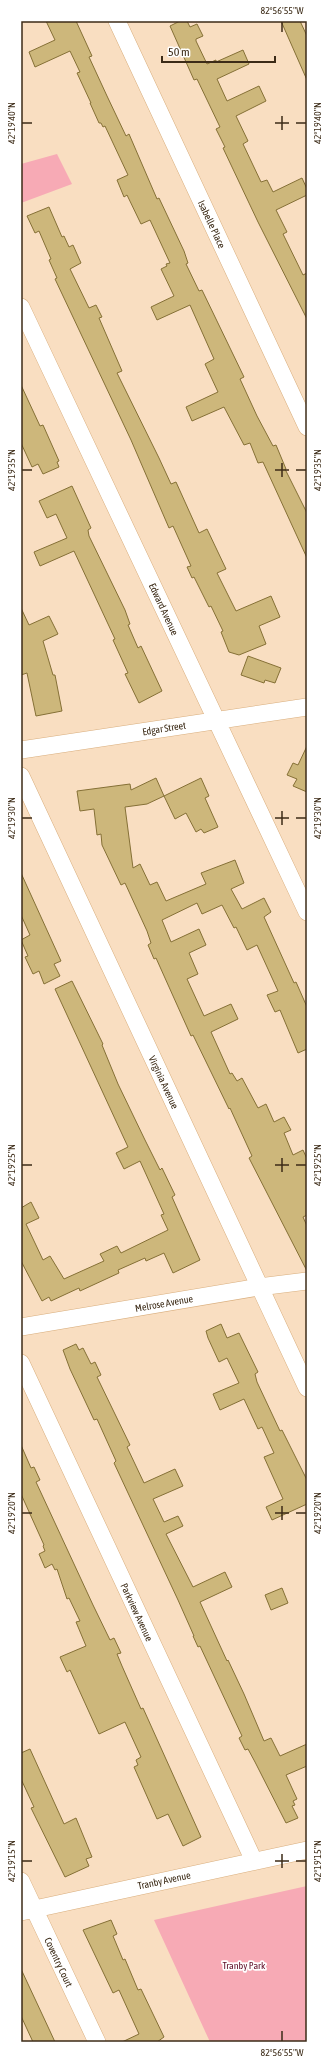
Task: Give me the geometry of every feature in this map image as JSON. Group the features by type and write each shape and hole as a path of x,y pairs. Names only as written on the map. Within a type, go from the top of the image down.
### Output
{"street":[{"name":"Isabelle Place","path":"118,21 307,427"},
{"name":"Edward Avenue","path":"21,307 307,912"},
{"name":"Edgar Street","path":"21,750 307,707"},
{"name":"Virginia Avenue","path":"21,776 307,1388"},
{"name":"Melrose Avenue","path":"21,1327 259,1287 307,1281"},
{"name":"Parkview Avenue","path":"21,1363 254,1860"},
{"name":"Tranby Avenue","path":"27,1911 254,1860 307,1850"},
{"name":"Coventry Court","path":"21,1881 27,1911 97,2042"}],"green space":[{"path":"57,154 72,184 21,203 21,164"},
{"name":"Tranby Park","path":"307,1886 307,2042 210,2042 154,1920"}],"building":[{"path":"46,21 76,21 92,56 89,57 107,96 126,136 129,134 157,199 159,198 184,251 188,263 186,264 199,291 202,290 244,377 240,379 257,416 273,446 276,445 285,469 307,513 307,558 263,462 258,463 250,443 244,445 224,407 192,421 186,407 218,392 205,364 214,359 190,305 157,320 151,307 174,296 161,269 167,266 166,264 170,263 150,220 141,224 127,195 124,197 117,180 128,175 105,126 103,127 101,123 99,123 77,73 80,72 70,51 35,67 29,52 55,40"},
{"path":"180,21 187,21 190,27 197,24 203,36 196,39 196,41 207,64 216,60 216,62 243,50 249,64 217,79 227,101 259,86 266,101 236,116 248,141 243,144 261,182 267,180 273,192 302,178 307,189 307,195 276,210 287,232 283,234 303,275 307,273 307,319 258,222 223,148 225,147 216,129 220,127 197,79 194,80 170,26"},
{"path":"281,21 300,21 307,36 307,80"},
{"path":"49,207 62,237 64,236 69,247 73,245 81,263 70,269 89,308 96,305 102,317 99,318 122,371 117,373 171,484 176,482 199,533 207,529 226,569 217,573 236,611 271,596 280,617 259,626 266,644 239,655 229,652 221,632 223,631 211,606 209,607 194,577 192,578 187,567 191,566 173,526 169,528 131,440 55,279 57,278 49,260 51,259 39,231 35,233 27,216"},
{"path":"21,385 40,426 43,425 59,461 57,462 59,467 43,474 38,464 32,467 21,443"},
{"path":"72,486 91,528 88,530 89,536 125,610 130,624 128,625 138,648 141,646 162,691 139,703 125,674 128,673 113,640 115,639 74,551 40,566 34,552 67,538 56,514 47,518 39,501"},
{"path":"21,608 29,625 49,616 58,634 43,641 53,675 55,675 62,711 36,716 27,673 21,675"},
{"path":"248,656 281,668 275,683 265,680 264,683 241,675"},
{"path":"307,746 307,792 293,786 297,779 287,775 293,763 298,765"},
{"path":"156,778 164,796 147,804 125,807 133,868 140,864 150,885 157,882 166,901 206,884 201,873 235,860 244,883 231,889 242,909 264,898 271,912 264,917 294,983 296,982 307,1007 307,1049 298,1053 280,1010 275,1012 267,995 278,991 257,945 247,950 236,927 234,928 222,905 202,914 197,903 162,920 171,942 199,929 206,945 189,953 198,974 187,979 204,1016 231,1004 238,1019 211,1032 230,1074 232,1073 237,1081 242,1078 258,1108 266,1104 274,1122 284,1117 291,1130 284,1133 293,1155 303,1150 307,1159 307,1215 303,1217 307,1226 307,1271 249,1158 252,1156 230,1108 229,1109 193,1035 191,1036 156,958 154,959 148,945 151,943 147,931 125,883 121,885 102,845 101,834 97,835 94,809 80,811 77,791 130,784 131,790"},
{"path":"201,778 209,796 205,798 218,827 204,833 201,829 196,832 186,813 175,819 164,796"},
{"path":"21,873 61,961 54,964 60,976 44,984 39,971 33,974 25,957 28,956 21,940 30,935 21,915"},
{"path":"72,981 103,1044 102,1045 118,1084 160,1170 162,1168 175,1195 172,1197 200,1260 173,1273 164,1253 146,1261 145,1258 118,1270 119,1273 80,1291 79,1288 51,1301 49,1297 42,1301 21,1261 21,1208 31,1202 39,1218 26,1224 43,1260 50,1256 64,1279 104,1261 100,1254 117,1246 121,1253 168,1230 161,1215 164,1214 140,1161 124,1169 116,1153 128,1147 55,989"},
{"path":"221,1324 227,1338 239,1333 258,1372 255,1374 257,1382 280,1431 282,1430 307,1480 307,1504 272,1520 266,1507 283,1499 264,1457 274,1453 262,1427 258,1429 244,1399 220,1410 213,1394 239,1383 227,1358 219,1362 208,1338 206,1331"},
{"path":"76,1344 79,1350 83,1348 91,1364 95,1362 101,1375 97,1377 130,1445 127,1447 144,1483 175,1469 183,1486 153,1499 164,1522 178,1516 183,1526 166,1534 193,1587 225,1572 232,1587 200,1602 244,1694 264,1741 271,1738 280,1756 307,1744 307,1766 286,1775 297,1799 293,1801 295,1805 292,1806 298,1818 286,1823 248,1749 245,1750 239,1738 242,1736 200,1646 198,1647 178,1600 114,1463 116,1461 97,1419 94,1420 70,1369 63,1350"},
{"path":"21,1445 31,1468 34,1467 40,1480 36,1482 93,1605 110,1640 114,1638 121,1653 117,1654 122,1666 141,1709 143,1708 201,1837 183,1846 168,1814 157,1819 134,1767 138,1765 136,1760 141,1757 125,1722 99,1734 70,1670 67,1672 60,1657 86,1646 76,1622 80,1621 69,1598 67,1599 57,1569 55,1570 52,1564 45,1568 39,1554 45,1551 44,1545 21,1494"},
{"path":"282,1588 288,1603 271,1610 265,1595"},
{"path":"30,1749 64,1824 76,1818 92,1857 86,1859 89,1866 65,1877 31,1808 34,1807 21,1779 21,1753"},
{"path":"111,1920 117,1934 113,1936 123,1960 125,1959 138,1990 141,1989 164,2037 157,2042 122,2042 139,2034 119,1990 113,1993 83,1930"},
{"path":"21,1969 55,2042 33,2042 21,2016"}]}
